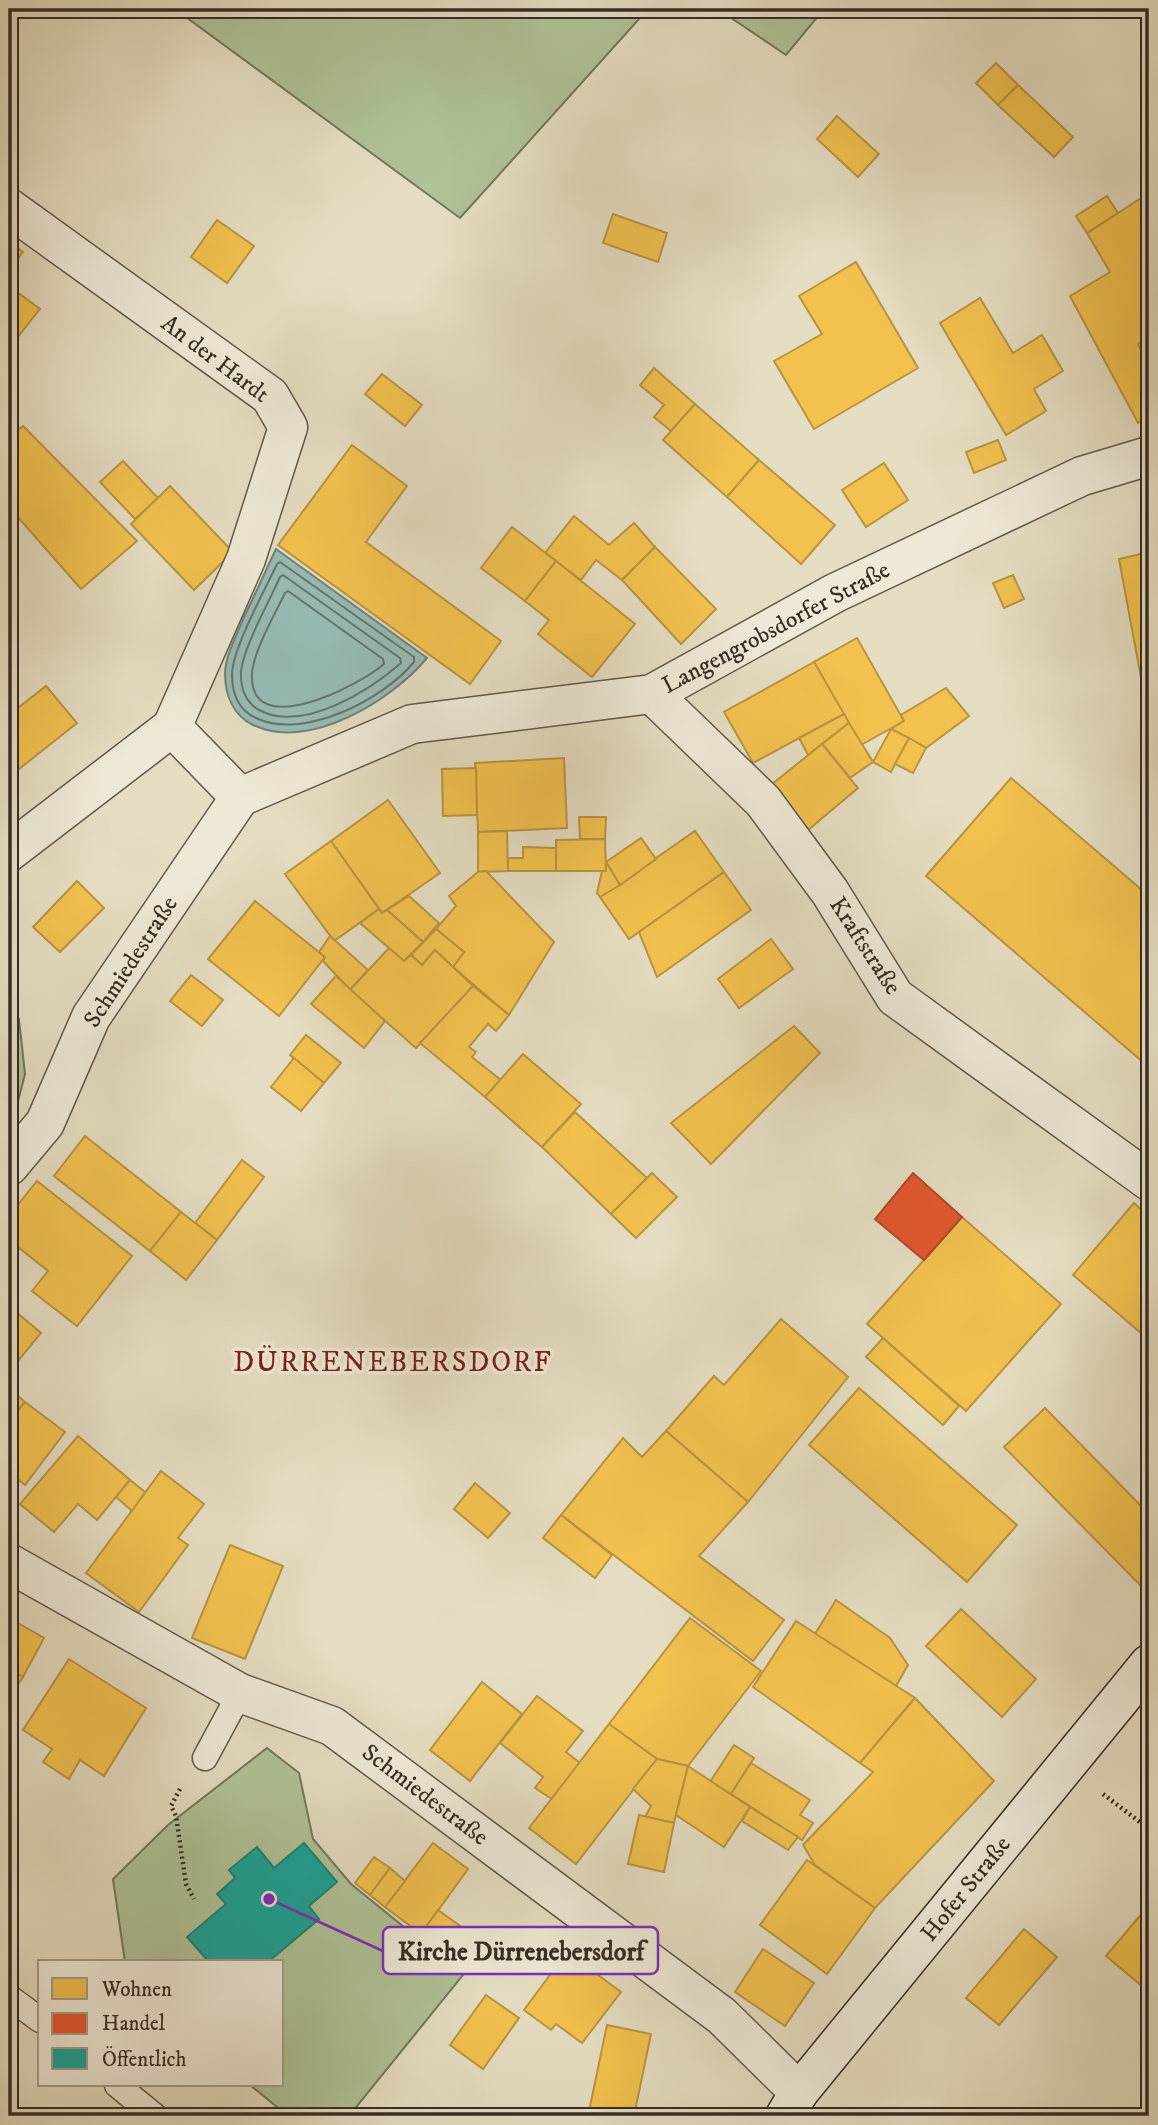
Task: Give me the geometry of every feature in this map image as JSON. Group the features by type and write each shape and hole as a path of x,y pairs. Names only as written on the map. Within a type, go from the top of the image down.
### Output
{"street":[{"name":"An der Hardt","path":"9,208 270,396 288,427 246,559 172,727"},
{"name":"Langengrobsdorfer Straße","path":"240,797 412,724 652,694 848,587 1082,476 1149,456"},
{"name":"Kraftstraße","path":"652,694 763,801 830,892 895,998 1149,1181"},
{"path":"9,852 172,727 240,797"},
{"name":"Schmiedestraße","path":"9,1166 46,1123 91,1017 240,797"},
{"name":"Schmiedestraße","path":"9,1563 240,1693 332,1726 722,2016 792,2104"},
{"name":"Hofer Straße","path":"792,2104 1149,1664"}],"lane":[{"path":"205,1758 240,1693"},
{"path":"9,1997 38,2019"},
{"path":"118,2086 155,2116"}],"path":[{"path":"194,1899 186,1884 176,1816 172,1806 178,1791 205,1758"},
{"path":"1066,1766 1149,1829"}],"green space":[{"path":"175,9 648,9 460,218"},
{"path":"718,9 824,9 786,55"},
{"path":"9,1006 19,1019 25,1074 9,1132"},
{"path":"267,1748 299,1773 313,1839 351,1884 463,1975 349,2116 288,2116 251,2086 284,2086 284,1960 125,1960 113,1879 168,1825"}],"water":[{"path":"276,549 427,658 393,690 371,705 323,727 299,732 275,732 246,721 235,710 229,696 225,681 226,666 235,637"}],"building: Wohnen":[{"path":"996,63 1018,85 998,105 976,83"},
{"path":"1018,85 1073,137 1054,157 998,105"},
{"path":"837,116 879,154 858,177 817,139"},
{"path":"1149,193 1149,337 1138,344 1149,366 1149,417 1138,423 1070,296 1110,272 1087,233"},
{"path":"1107,196 1118,213 1087,233 1076,216"},
{"path":"613,214 667,233 658,262 603,243"},
{"path":"217,220 254,246 227,283 191,257"},
{"path":"9,242 23,252 9,271"},
{"path":"856,262 918,368 814,429 774,361 822,334 799,296"},
{"path":"9,286 40,309 13,343 9,340"},
{"path":"980,298 1013,353 1042,335 1063,371 1034,389 1046,411 1006,435 940,323"},
{"path":"654,368 695,404 671,431 654,417 664,405 640,385"},
{"path":"382,374 422,405 405,426 365,394"},
{"path":"695,404 759,460 727,497 663,440"},
{"path":"23,426 137,541 81,589 9,507 9,437"},
{"path":"998,440 1006,460 974,473 966,452"},
{"path":"352,445 407,486 366,542 501,641 470,684 278,545"},
{"path":"759,460 835,525 801,564 727,497"},
{"path":"123,461 158,498 135,519 100,482"},
{"path":"884,463 908,500 866,527 842,490"},
{"path":"170,486 233,552 194,590 131,524"},
{"path":"574,516 609,545 634,523 655,547 622,580 596,560 581,580 545,553"},
{"path":"512,527 556,561 525,601 481,568"},
{"path":"655,547 716,609 681,644 622,580"},
{"path":"1149,552 1149,677 1141,678 1119,559"},
{"path":"556,561 635,624 592,677 538,634 549,620 525,601"},
{"path":"1013,575 1024,599 1004,608 993,583"},
{"path":"857,638 904,721 861,745 814,662"},
{"path":"814,662 844,714 753,763 724,712"},
{"path":"46,686 77,723 9,777 9,715"},
{"path":"946,688 969,716 926,748 891,729 904,721 901,715"},
{"path":"844,714 849,723 808,755 799,738"},
{"path":"849,723 873,762 850,778 822,744"},
{"path":"891,729 909,738 891,772 873,762"},
{"path":"909,738 926,748 913,773 895,764"},
{"path":"822,744 858,788 808,830 771,785"},
{"path":"564,758 567,828 478,832 475,763"},
{"path":"476,768 477,815 443,816 442,769"},
{"path":"1011,778 1149,896 1149,1057 1144,1063 926,876"},
{"path":"388,800 440,873 382,913 331,841"},
{"path":"579,817 606,817 605,839 580,839"},
{"path":"507,831 508,871 478,872 478,832"},
{"path":"695,831 724,872 629,939 600,897"},
{"path":"641,838 656,859 620,885 606,862"},
{"path":"605,839 606,871 556,871 556,840"},
{"path":"331,841 379,909 334,941 285,874"},
{"path":"523,847 556,848 556,871 508,871 508,858 523,858"},
{"path":"606,862 620,885 600,897 597,893 602,871 606,871"},
{"path":"486,871 554,942 509,1015 453,967 464,952 436,929 456,906 449,896 478,872"},
{"path":"724,872 751,910 657,977 639,932"},
{"path":"77,881 104,908 60,952 33,927"},
{"path":"409,896 439,923 423,942 387,910"},
{"path":"255,901 325,957 279,1016 208,959"},
{"path":"379,909 382,913 387,910 423,942 404,961 360,923"},
{"path":"436,929 464,952 453,967 435,950 422,965 411,955"},
{"path":"330,936 368,970 350,990 323,961 325,957 319,952"},
{"path":"771,939 793,969 739,1008 718,979"},
{"path":"389,948 404,961 411,955 422,965 435,950 473,986 416,1048 350,990"},
{"path":"191,975 223,1000 202,1026 170,1001"},
{"path":"336,976 385,1021 364,1048 311,1004"},
{"path":"473,986 509,1015 496,1031 488,1024 469,1047 476,1052 472,1057 501,1080 485,1097 420,1043"},
{"path":"794,1026 820,1053 711,1164 671,1123"},
{"path":"306,1035 341,1063 324,1083 290,1055"},
{"path":"523,1054 581,1104 542,1147 485,1097"},
{"path":"294,1058 324,1083 301,1111 271,1087"},
{"path":"575,1112 647,1178 611,1214 542,1147"},
{"path":"85,1136 181,1212 150,1251 54,1176"},
{"path":"242,1160 264,1177 217,1240 195,1223"},
{"path":"652,1173 677,1197 636,1238 611,1214"},
{"path":"37,1181 132,1256 77,1326 32,1291 48,1271 9,1240 9,1216"},
{"path":"1134,1203 1149,1216 1149,1340 1073,1275"},
{"path":"181,1212 217,1240 186,1280 150,1251"},
{"path":"962,1217 1061,1304 966,1411 867,1324"},
{"path":"9,1306 41,1333 9,1372"},
{"path":"781,1319 848,1377 748,1502 666,1431 714,1376 724,1385"},
{"path":"883,1338 959,1406 943,1425 866,1357"},
{"path":"9,1388 25,1402 9,1421"},
{"path":"859,1388 1017,1525 967,1582 809,1445"},
{"path":"25,1402 65,1432 25,1485 9,1472 9,1421"},
{"path":"1045,1408 1149,1514 1149,1591 1147,1592 1004,1447"},
{"path":"666,1431 748,1502 699,1556 784,1620 753,1661 561,1515 623,1438 642,1457"},
{"path":"78,1436 130,1480 97,1520 78,1504 54,1532 20,1504"},
{"path":"161,1471 204,1504 178,1538 188,1545 139,1612 86,1573"},
{"path":"130,1480 145,1492 132,1511 116,1497"},
{"path":"475,1483 510,1513 488,1538 454,1509"},
{"path":"561,1515 612,1555 595,1578 543,1538"},
{"path":"230,1545 283,1566 245,1659 192,1638"},
{"path":"836,1600 890,1638 908,1665 896,1686 815,1634"},
{"path":"961,1609 1036,1679 1002,1717 926,1646"},
{"path":"9,1618 44,1638 23,1677 9,1669"},
{"path":"690,1618 761,1671 688,1766 657,1759 609,1724"},
{"path":"796,1621 915,1698 860,1763 753,1687"},
{"path":"69,1659 146,1708 104,1776 80,1760 69,1779 43,1762 52,1749 23,1730"},
{"path":"9,1669 23,1677 9,1698"},
{"path":"482,1682 522,1714 470,1781 430,1750"},
{"path":"537,1696 583,1731 566,1752 580,1763 552,1799 535,1788 543,1777 500,1743"},
{"path":"915,1698 994,1781 875,1908 815,1865 803,1845 873,1772 860,1763"},
{"path":"609,1724 657,1759 576,1864 529,1828"},
{"path":"734,1745 754,1758 731,1794 710,1782"},
{"path":"657,1759 688,1766 674,1823 645,1817 651,1806 633,1789"},
{"path":"751,1763 810,1800 800,1815 813,1823 802,1840 731,1794"},
{"path":"688,1766 750,1807 724,1847 676,1815"},
{"path":"750,1807 798,1837 788,1850 742,1821"},
{"path":"639,1815 674,1823 664,1872 628,1864"},
{"path":"433,1843 468,1869 421,1934 385,1907"},
{"path":"374,1857 390,1868 370,1895 355,1883"},
{"path":"807,1860 875,1908 827,1974 760,1925"},
{"path":"390,1868 405,1881 385,1907 370,1895"},
{"path":"1149,1905 1149,1992 1106,1956"},
{"path":"438,1910 463,1928 448,1949 423,1931"},
{"path":"1024,1929 1057,1957 999,2025 966,1998"},
{"path":"763,1949 814,1983 785,2026 735,1992"},
{"path":"567,1952 621,1992 582,2043 556,2024 551,2030 524,2010"},
{"path":"486,1995 519,2018 483,2069 450,2045"},
{"path":"607,2025 651,2034 634,2116 588,2116"}],"building: Handel":[{"path":"913,1173 962,1217 924,1260 875,1219"}],"building: Öffentlich":[{"path":"304,1843 337,1882 309,1906 319,1919 270,1960 207,1960 187,1937 226,1904 217,1894 235,1878 229,1870 257,1847 274,1868"}],"place":[{"name":"Kirche Dürrenebersdorf","path":"269,1899"}],"district":[{"name":"DÜRRENEBERSDORF","path":"393,1362"}]}
